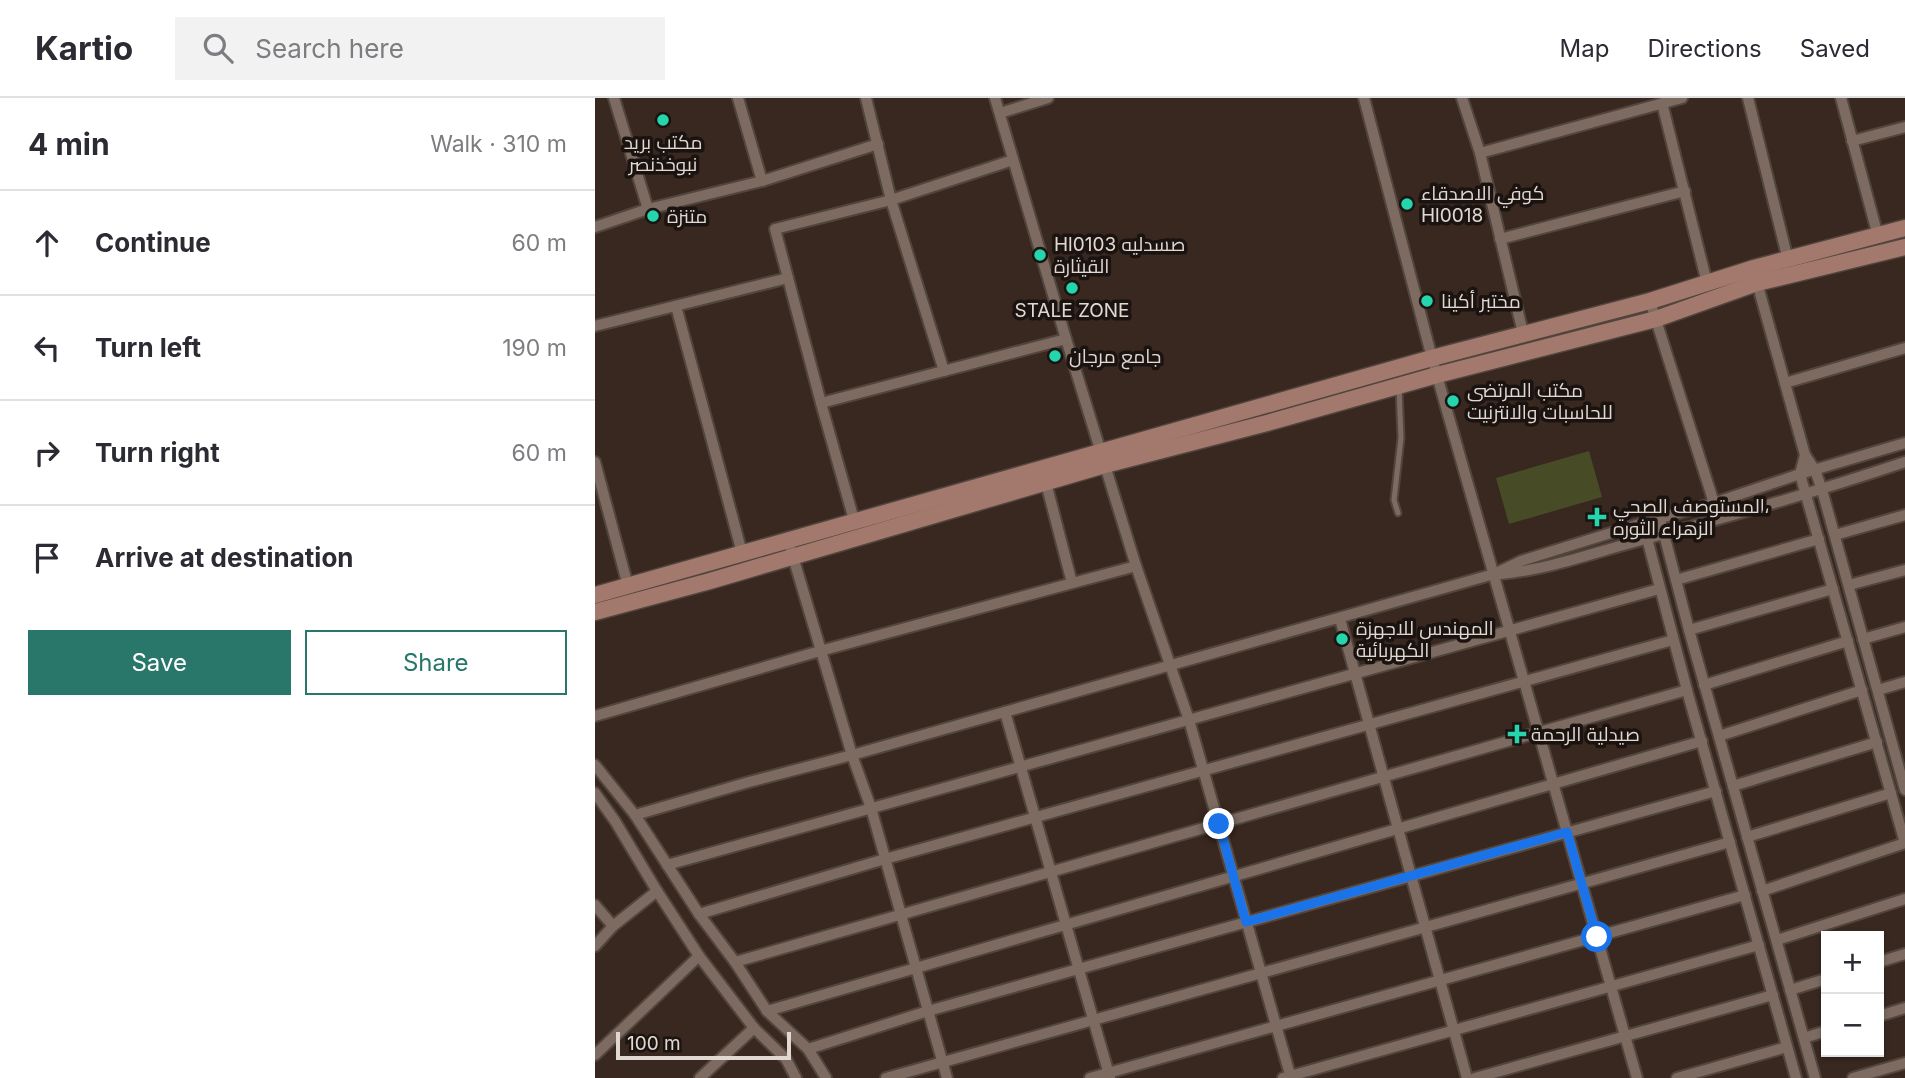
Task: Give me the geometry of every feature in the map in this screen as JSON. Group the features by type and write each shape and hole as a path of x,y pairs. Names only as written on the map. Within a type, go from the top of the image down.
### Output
{"street":[{"path":"614,98 649,209"},
{"path":"738,98 762,181"},
{"path":"866,98 891,200 944,371"},
{"path":"995,98 1136,566 1189,720 1288,1077 1759,945"},
{"path":"1000,113 1023,102 1048,98"},
{"path":"1363,98 1437,374 1636,1078"},
{"path":"1462,98 1480,153 1523,333"},
{"path":"1480,153 1643,103 1662,103 1682,98"},
{"path":"1748,98 1789,260"},
{"path":"1841,98 1878,236"},
{"path":"1662,103 1707,282"},
{"path":"1852,141 1905,127"},
{"path":"595,227 649,209 762,181 878,144"},
{"path":"854,520 775,229 891,200 1013,160"},
{"path":"1500,239 1685,191"},
{"path":"595,595 854,520 1103,459 1267,423 1437,374 1656,318 1789,260 1905,228"},
{"path":"595,612 1046,483 1103,459 1433,358 1650,301 1707,282 1756,276 1905,247"},
{"path":"1756,276 1805,455 1815,470 1822,490 1905,790"},
{"path":"595,326 788,278"},
{"path":"1650,301 1714,503"},
{"path":"676,306 742,553"},
{"path":"821,403 1066,339"},
{"path":"1785,383 1905,348"},
{"path":"1494,575 1521,561 1905,443"},
{"path":"1762,891 1905,843 1800,474 1805,455"},
{"path":"635,815 1494,575 1524,572 1664,535 1807,495 1905,462"},
{"path":"595,464 628,586"},
{"path":"1046,483 1072,583"},
{"path":"1835,535 1905,515"},
{"path":"1660,519 1815,1078"},
{"path":"1643,523 1673,640 1796,1078"},
{"path":"1676,580 1819,539"},
{"path":"788,540 820,652 871,808 947,1078"},
{"path":"595,716 1136,566"},
{"path":"1849,585 1905,570"},
{"path":"667,864 1659,589"},
{"path":"1689,630 1833,589"},
{"path":"1340,619 1467,1078"},
{"path":"1863,639 1905,626"},
{"path":"699,914 885,859 1673,640"},
{"path":"1704,685 1848,641"},
{"path":"1878,690 1905,682"},
{"path":"735,962 1687,690"},
{"path":"1719,736 1862,690"},
{"path":"1005,712 1109,1075"},
{"path":"1892,742 1905,738"},
{"path":"767,1011 1702,741"},
{"path":"1733,786 1877,742"},
{"path":"595,765 635,815 699,914 767,1011 808,1049 826,1078"},
{"path":"808,1049 928,1010 1716,791"},
{"path":"595,793 699,956 754,1028 786,1059 796,1078"},
{"path":"1747,837 1891,793"},
{"path":"886,1078 1730,842"},
{"path":"595,946 613,926 657,891"},
{"path":"1090,1078 1109,1075 1745,895"},
{"path":"1777,940 1905,899"},
{"path":"595,905 613,926"},
{"path":"1884,960 1905,954"},
{"path":"595,1055 699,956"},
{"path":"1790,990 1821,981"},
{"path":"1475,1078 1773,995"},
{"path":"1884,1014 1905,1008"},
{"path":"700,1078 754,1028"},
{"path":"1804,1038 1821,1033"},
{"path":"1678,1078 1787,1047"},
{"path":"1853,1078 1905,1063"}],"lane":[{"path":"1398,513 1394,500 1401,438 1399,386"}],"green space":[{"path":"1589,451 1602,497 1509,524 1496,478"}],"place":[{"name":"مكتب بريد نبوخذنصر","path":"663,120"},
{"name":"كوفي الاصدقاء Hl0018","path":"1407,204"},
{"name":"متنزة","path":"653,216"},
{"name":"Hl0103 صسدليه القيثارة","path":"1040,255"},
{"name":"STALE ZONE","path":"1072,288"},
{"name":"مختبر أكينا","path":"1427,301"},
{"name":"جامع مرجان","path":"1055,356"},
{"name":"مكتب المرتضى للحاسبات والانترنيت","path":"1453,401"},
{"name":"المستوصف الصحي، الزهراء الثوره","path":"1597,517"},
{"name":"المهندس للاجهزة الكهربائية","path":"1342,639"},
{"name":"صيدلية الرحمة","path":"1517,734"}],"route":[{"path":"1219,824 1246,922 1567,832 1597,937"}]}
